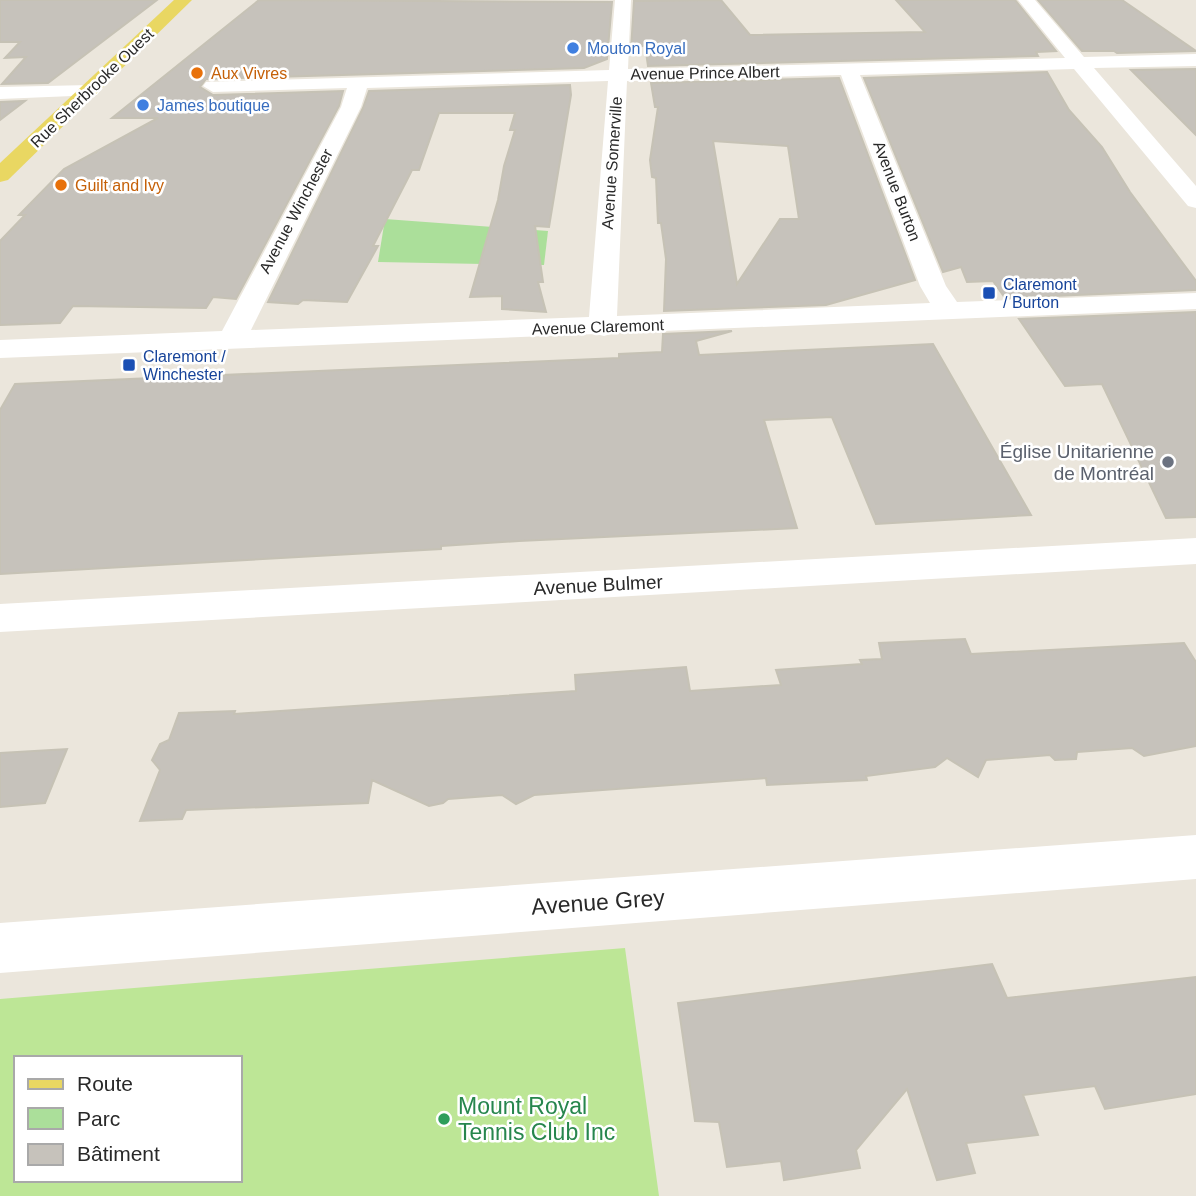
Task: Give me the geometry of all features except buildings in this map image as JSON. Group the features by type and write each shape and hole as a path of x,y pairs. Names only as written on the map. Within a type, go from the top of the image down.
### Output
{"main road":[{"name":"Rue Sherbrooke Ouest","path":"0,176 184,0"}],"street":[{"name":"Avenue Somerville","path":"604,327 602,304 623,0"},
{"path":"1026,0 1196,201"},
{"name":"Avenue Prince Albert","path":"213,86 1196,60"},
{"name":"Avenue Burton","path":"847,69 855,81 933,286 948,312"},
{"name":"Avenue Winchester","path":"233,341 244,310 351,107 359,82"},
{"path":"0,93 90,90"},
{"name":"Avenue Claremont","path":"0,349 604,327 1196,301"},
{"name":"Avenue Bulmer","path":"0,618 1196,551"},
{"name":"Avenue Grey","path":"0,948 1196,857"}],"green space":[{"path":"385,219 548,231 544,265 378,262"},
{"name":"Mount Royal Tennis Club Inc","path":"625,948 659,1196 0,1196 0,999"}],"place":[{"name":"Mouton Royal","path":"573,48"},
{"name":"Aux Vivres","path":"197,73"},
{"name":"James boutique","path":"143,105"},
{"name":"Guilt and Ivy","path":"61,185"},
{"name":"Claremont / Burton","path":"989,293"},
{"name":"Claremont / Winchester","path":"129,365"},
{"name":"Église Unitarienne de Montréal","path":"1168,462"},
{"name":"Mount Royal Tennis Club Inc","path":"444,1119"}]}
